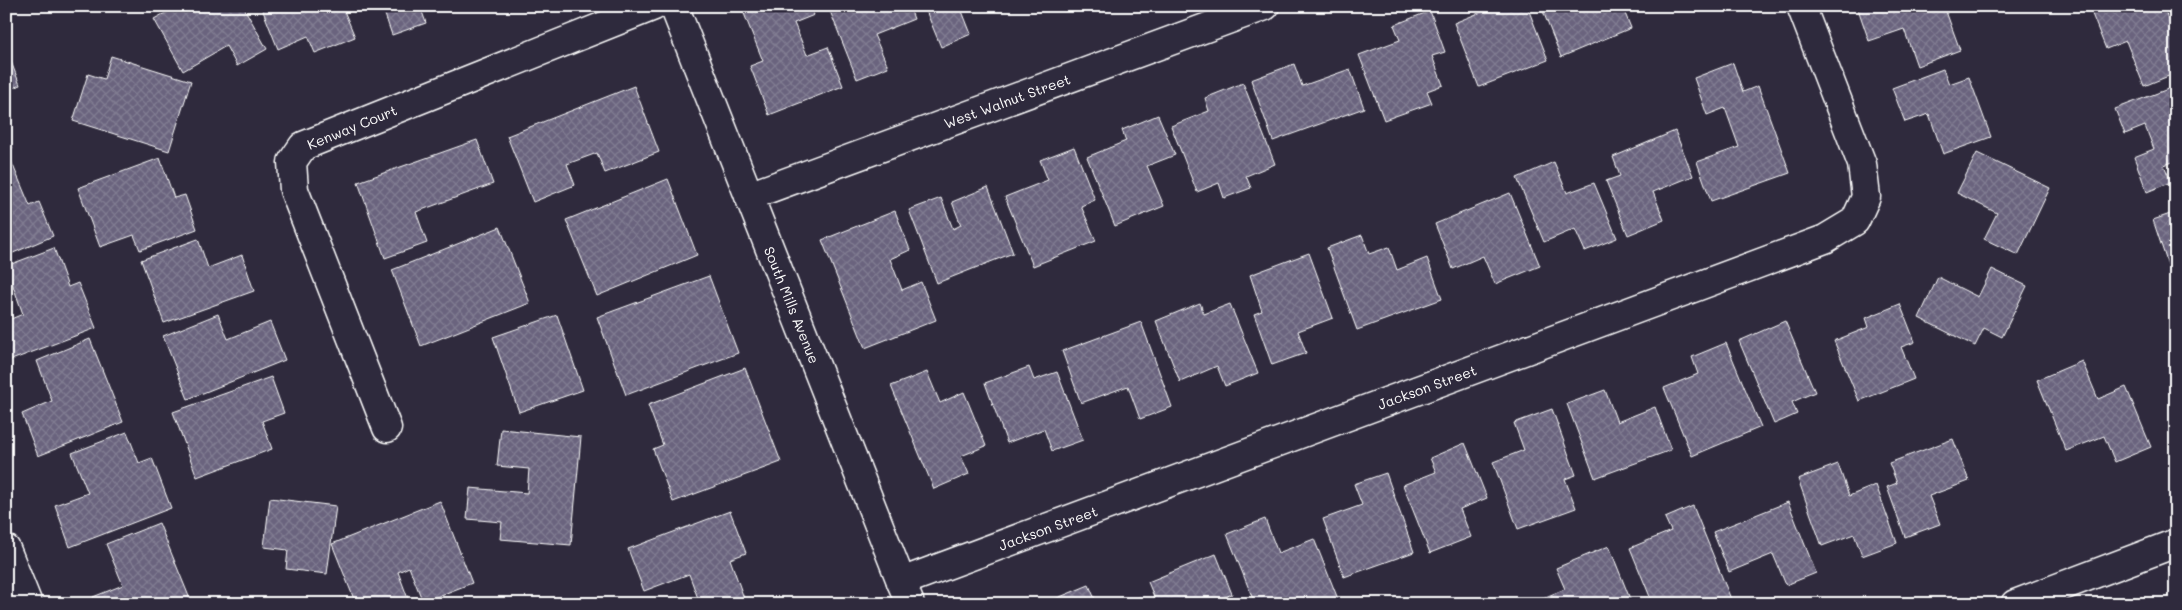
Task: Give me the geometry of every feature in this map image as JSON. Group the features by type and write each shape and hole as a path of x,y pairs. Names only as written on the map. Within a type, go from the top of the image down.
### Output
{"street":[{"name":"Kenway Court","path":"387,428 294,190 292,162 303,146 654,6"},
{"name":"South Mills Avenue","path":"674,6 905,593"},
{"name":"West Walnut Street","path":"749,196 1265,6"},
{"name":"Jackson Street","path":"905,593 1825,239 1855,221 1866,197 1862,164 1801,6"},
{"path":"2015,604 2176,543"},
{"path":"6,549 28,604"}],"building":[{"path":"178,6 243,6 267,49 237,66 226,46 183,71 154,19"},
{"path":"261,6 342,6 355,37 315,53 308,36 278,49"},
{"path":"351,6 370,6 353,12"},
{"path":"382,6 420,6 426,23 392,35"},
{"path":"455,6 468,6 457,10"},
{"path":"741,6 810,6 814,15 794,23 807,55 828,47 843,86 769,115 750,66 763,61"},
{"path":"828,6 909,6 914,19 874,35 888,67 857,79"},
{"path":"924,6 960,6 971,34 941,47"},
{"path":"1487,6 1527,6 1548,60 1479,87 1454,23 1489,9"},
{"path":"1541,6 1622,6 1631,28 1561,57"},
{"path":"1633,6 1651,6 1636,12"},
{"path":"1857,6 1944,6 1960,50 1917,66 1904,29 1869,41"},
{"path":"2111,6 2163,6 2176,37 2176,73 2144,86 2126,41 2106,49 2092,14"},
{"path":"1430,11 1445,52 1432,56 1443,85 1427,91 1432,103 1384,120 1359,55 1400,40 1394,25"},
{"path":"8,54 20,85 6,91 6,55"},
{"path":"111,56 191,81 169,151 73,121 88,74 104,79"},
{"path":"1733,63 1743,92 1758,86 1790,173 1711,201 1697,162 1739,147 1725,108 1707,115 1694,78"},
{"path":"1294,64 1302,86 1350,69 1364,108 1273,141 1251,80"},
{"path":"1943,69 1949,84 1969,77 1991,137 1943,154 1929,114 1905,122 1892,88"},
{"path":"1243,83 1275,164 1246,176 1251,188 1224,198 1219,183 1197,192 1171,126 1209,111 1205,98"},
{"path":"634,86 659,152 605,173 597,153 567,164 575,185 533,202 507,136"},
{"path":"2176,86 2176,161 2164,165 2171,182 2147,192 2134,157 2154,149 2145,126 2125,134 2115,109"},
{"path":"1158,115 1175,155 1147,166 1164,206 1115,226 1087,157 1126,141 1122,130"},
{"path":"6,131 13,148 6,150"},
{"path":"1675,131 1693,176 1653,192 1664,220 1628,235 1606,181 1620,176 1613,157"},
{"path":"477,140 493,184 416,212 427,243 385,258 358,182"},
{"path":"1074,147 1095,200 1081,206 1096,241 1033,266 1005,197 1048,180 1040,160"},
{"path":"1977,153 2050,188 2018,255 1984,239 1997,213 1957,193"},
{"path":"9,156 30,206 39,202 53,236 6,256 6,157"},
{"path":"160,158 174,198 185,195 197,229 140,250 134,235 100,247 78,188"},
{"path":"1554,162 1567,193 1594,183 1617,238 1585,251 1575,229 1544,242 1517,178"},
{"path":"668,179 697,255 597,296 566,220"},
{"path":"988,187 1013,253 937,283 909,210 941,198 953,229 961,225 952,202"},
{"path":"1510,193 1540,266 1495,284 1483,256 1453,269 1435,224"},
{"path":"895,211 910,250 890,259 902,290 921,282 936,320 865,348 822,240"},
{"path":"2176,212 2176,279 2173,280 2153,220"},
{"path":"500,227 530,303 421,346 392,270"},
{"path":"1362,235 1369,254 1389,247 1397,270 1427,258 1442,299 1357,330 1327,248"},
{"path":"198,239 208,268 242,255 254,291 164,323 141,260"},
{"path":"54,248 68,287 78,283 96,328 6,362 6,321 23,314 6,266"},
{"path":"1309,253 1333,318 1298,331 1306,353 1272,365 1254,314 1262,311 1250,275"},
{"path":"1992,269 2027,286 2002,337 1984,328 1975,346 1919,318 1938,277 1978,297"},
{"path":"709,276 738,353 626,395 597,317"},
{"path":"1200,303 1204,314 1230,304 1258,373 1225,386 1217,366 1180,382 1156,321"},
{"path":"1900,304 1915,342 1901,347 1914,379 1859,401 1834,341 1869,327 1866,318"},
{"path":"218,314 228,339 270,322 285,360 188,399 163,336"},
{"path":"557,315 583,390 519,412 493,337"},
{"path":"1785,321 1815,392 1792,402 1797,414 1774,424 1739,341"},
{"path":"1141,322 1172,407 1140,419 1128,386 1081,403 1062,351"},
{"path":"90,339 123,422 38,456 22,414 52,401 37,361"},
{"path":"1726,343 1761,427 1692,456 1664,388 1698,374 1692,357"},
{"path":"2082,361 2098,399 2126,387 2151,447 2115,462 2104,436 2066,451 2037,380"},
{"path":"1029,367 1034,380 1057,372 1083,440 1052,451 1044,429 1007,443 985,383"},
{"path":"745,368 781,462 673,502 653,449 663,445 648,405"},
{"path":"927,372 940,403 964,392 986,446 961,456 969,474 934,489 891,386"},
{"path":"271,377 284,413 262,421 272,449 197,477 173,412"},
{"path":"1605,390 1617,422 1655,407 1671,450 1595,478 1567,404"},
{"path":"1552,409 1576,475 1565,479 1576,508 1518,529 1493,462 1524,450 1514,423"},
{"path":"501,429 581,437 571,545 500,539 502,522 467,519 470,488 527,493 529,469 497,466"},
{"path":"127,432 139,463 152,458 171,508 70,547 55,505 88,493 72,453"},
{"path":"1953,439 1969,481 1929,496 1940,524 1905,537 1887,487 1897,483 1889,463"},
{"path":"1465,443 1487,498 1460,509 1471,537 1430,553 1403,485 1436,472 1430,458"},
{"path":"1838,464 1849,496 1876,485 1897,543 1862,556 1854,534 1822,546 1798,479"},
{"path":"1386,473 1414,552 1344,577 1323,519 1362,505 1354,484"},
{"path":"270,498 336,506 327,574 286,569 288,550 264,547"},
{"path":"440,501 472,583 423,602 409,567 398,572 410,604 356,604 332,544"},
{"path":"1788,502 1816,573 1786,585 1773,554 1729,572 1713,532"},
{"path":"1693,506 1733,604 1653,604 1630,548 1671,531 1665,518"},
{"path":"730,511 746,553 730,559 746,604 700,604 689,574 644,591 628,549"},
{"path":"1265,519 1278,553 1314,539 1338,599 1325,604 1255,604 1227,534"},
{"path":"159,523 192,604 96,604 93,597 123,585 106,544"},
{"path":"1609,546 1632,604 1545,604 1543,598 1565,589 1556,568"},
{"path":"1216,554 1232,594 1208,604 1157,604 1148,582"},
{"path":"1089,585 1097,604 1057,604 1055,599"},
{"path":"1140,597 1142,604 1123,604"}]}
